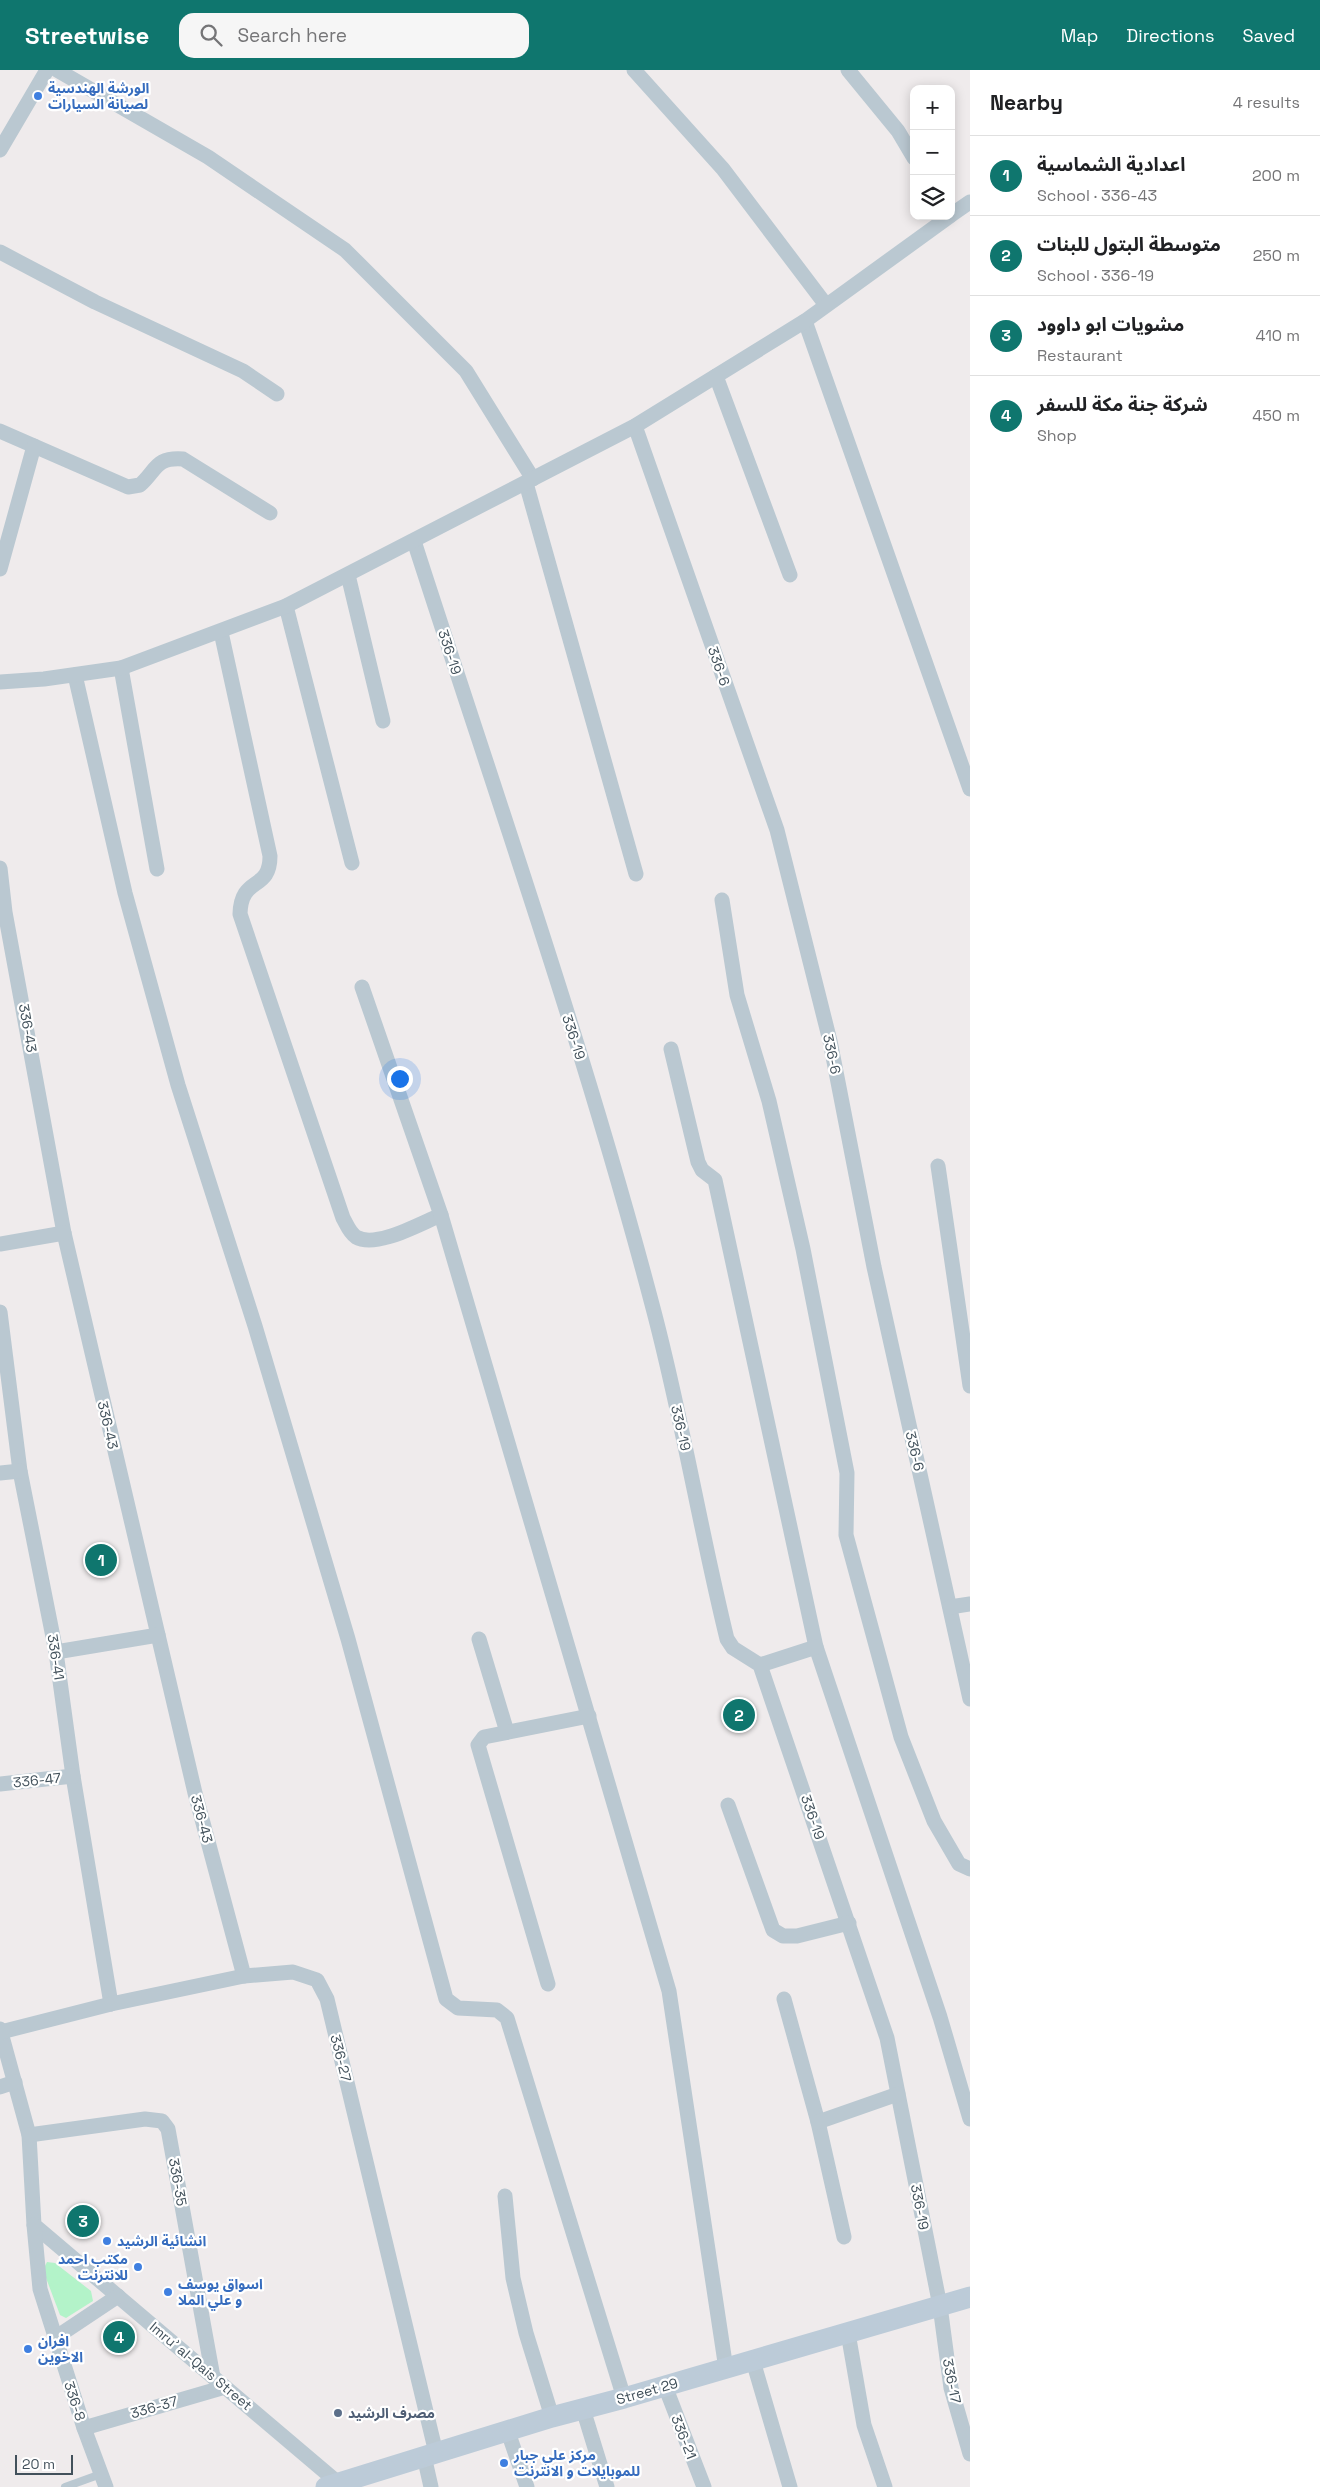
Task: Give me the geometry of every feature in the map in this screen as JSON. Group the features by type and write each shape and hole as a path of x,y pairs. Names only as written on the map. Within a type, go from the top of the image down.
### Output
{"street":[{"path":"0,150 47,70"},
{"path":"57,70 208,157 345,250 466,371 530,481 636,874"},
{"path":"634,70 723,170 826,305"},
{"path":"848,70 898,131 910,151"},
{"path":"955,212 970,202"},
{"path":"0,682 74,675 121,668 286,606 636,426 805,321 944,220"},
{"path":"0,252 95,302 243,371 277,394"},
{"path":"805,321 970,789"},
{"path":"716,376 790,575"},
{"name":"336-6","path":"636,426 777,830 830,1041 874,1267 970,1699"},
{"path":"0,431 128,487 140,485 158,463 170,458 183,459 270,513"},
{"path":"0,569 34,446"},
{"name":"336-19","path":"414,541 583,1066 654,1309 697,1494 727,1639 733,1648 760,1665 887,2038 940,2306"},
{"path":"348,575 383,721"},
{"path":"286,606 352,863"},
{"path":"220,632 270,856 270,870 263,879 250,886 240,899 240,914 343,1218 350,1232 358,1238 380,1240 441,1215"},
{"path":"121,668 157,869"},
{"path":"74,675 125,892 178,1085 255,1326 345,1630 446,1999 458,2008 497,2010 507,2018 624,2398"},
{"name":"336-43","path":"0,868 3,912 64,1233 196,1793 244,1976"},
{"path":"722,900 737,995 769,1101 801,1240 847,1473 846,1535 901,1737 934,1821 959,1864 970,1869"},
{"path":"362,988 441,1215 668,1991 726,2369"},
{"path":"671,1049 698,1162 702,1170 715,1180 816,1647 940,2017 970,2120"},
{"path":"938,1166 970,1386"},
{"path":"0,1244 64,1233"},
{"name":"336-41","path":"0,1312 20,1471 56,1652 111,2004"},
{"path":"0,1473 20,1471"},
{"path":"950,1607 970,1604"},
{"path":"56,1652 158,1635"},
{"path":"479,1639 507,1732"},
{"path":"760,1665 816,1647"},
{"path":"548,1984 478,1745 484,1737 589,1716"},
{"name":"336-47","path":"0,1784 74,1776"},
{"path":"728,1805 773,1930 783,1936 797,1936 849,1923"},
{"name":"336-27","path":"1,2031 111,2004 244,1976 293,1972 317,1980 326,1999 430,2455 431,2487"},
{"path":"784,1999 818,2122 844,2237"},
{"path":"1,2031 29,2135 34,2224"},
{"path":"0,2088 15,2082"},
{"path":"818,2122 898,2094"},
{"name":"336-35","path":"29,2135 145,2119 162,2121 168,2129 219,2382"},
{"path":"505,2196 513,2278 526,2334 552,2417"},
{"name":"Imruʾ al-Qais Street","path":"34,2224 219,2382 331,2484"},
{"name":"336-8","path":"34,2224 40,2289 84,2428 104,2481"},
{"path":"55,2338 118,2296"},
{"name":"Street 29","path":"331,2484 508,2432 552,2417 970,2298"},
{"name":"336-17","path":"940,2306 951,2388 970,2454"},
{"path":"848,2333 864,2425 885,2487"},
{"path":"753,2361 790,2487"},
{"name":"336-37","path":"84,2428 219,2382"},
{"name":"336-21","path":"664,2386 704,2487"},
{"path":"583,2409 607,2487"},
{"path":"508,2432 527,2487"}],"lane":[{"path":"65,2487 104,2481"}],"green space":[{"path":"47,2262 55,2263 91,2291 93,2301 66,2318 60,2315 43,2270"}],"place":[{"name":"الورشة الهندسية لصيانة السيارات","path":"38,96"},
{"name":"اعدادية الشماسية","path":"101,1560"},
{"name":"متوسطة البتول للبنات","path":"739,1715"},
{"name":"مشويات ابو داوود","path":"83,2221"},
{"name":"انشائية الرشيد","path":"107,2241"},
{"name":"مكتب احمد للانترنت","path":"138,2267"},
{"name":"اسواق يوسف و علي الملا","path":"168,2292"},
{"name":"شركة جنة مكة للسفر","path":"119,2337"},
{"name":"افران الاخوين","path":"28,2349"},
{"name":"مصرف الرشيد","path":"338,2413"},
{"name":"مركز علي جبار للموبايلات و الانترنت","path":"504,2463"}]}
